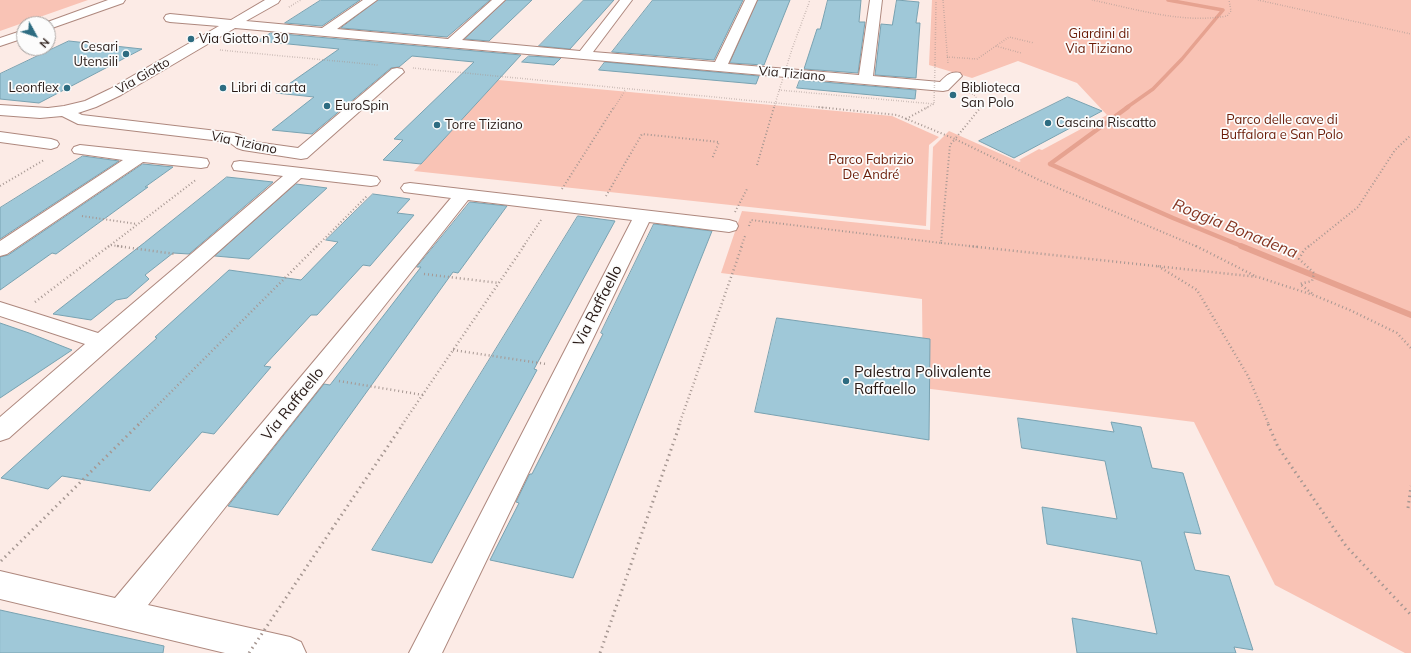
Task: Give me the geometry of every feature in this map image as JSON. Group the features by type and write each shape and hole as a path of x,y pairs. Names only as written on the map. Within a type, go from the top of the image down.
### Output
{"street":[{"path":"56,17 100,0"},
{"path":"56,19 119,0"},
{"name":"Via Giotto","path":"0,110 32,113 64,112 84,106 134,82 274,0"},
{"path":"324,32 371,0"},
{"path":"451,43 499,0"},
{"path":"584,55 626,0"},
{"path":"720,67 750,0"},
{"path":"865,80 876,0"},
{"name":"Via Tiziano","path":"170,18 943,87 951,79"},
{"path":"0,34 16,29"},
{"path":"0,42 16,37"},
{"name":"Via Tiziano","path":"64,112 78,119 234,138 243,145 302,154 397,72"},
{"path":"134,82 158,84"},
{"path":"0,137 51,144"},
{"path":"80,150 140,156 200,170"},
{"path":"0,250 140,156"},
{"path":"240,166 297,173 371,186"},
{"path":"0,431 297,173"},
{"path":"410,188 643,216 731,222"},
{"name":"Via Raffaello","path":"122,613 464,194"},
{"name":"Via Raffaello","path":"424,653 643,216"},
{"path":"9,312 102,342"},
{"path":"0,584 290,653"}],"path":[{"path":"757,164 792,49 810,0"},
{"path":"934,104 936,0"},
{"path":"944,0 947,57 951,79 974,95 983,105 955,139 1039,180 1192,244 1258,277 1316,296 1352,311 1397,333 1411,348"},
{"path":"1092,0 1183,18 1221,18 1230,14 1231,11 1229,0"},
{"path":"1258,0 1411,34"},
{"path":"947,57 976,59 1009,37 1034,44"},
{"path":"996,46 1021,53"},
{"path":"249,653 552,205 626,89"},
{"path":"779,90 934,104"},
{"path":"906,118 934,104"},
{"path":"603,201 642,134 719,142 712,159"},
{"path":"1316,296 1300,284 1312,281 1314,273 1299,259 1304,250 1358,207 1395,150 1411,135"},
{"path":"0,186 45,159"},
{"path":"9,312 110,245 200,170"},
{"path":"0,561 371,186"},
{"path":"731,222 747,189"},
{"path":"56,212 137,224"},
{"path":"941,243 1258,277"},
{"path":"110,245 200,257"},
{"path":"1156,265 1197,290 1248,376 1278,447 1346,546 1411,615"},
{"path":"401,271 499,283"},
{"path":"454,350 568,368"},
{"path":"315,377 423,395"},
{"path":"1408,508 1411,486"}],"green space":[{"path":"0,0 88,0 43,16 16,16 16,25 0,31"},
{"path":"932,0 1411,0 1411,653 1405,653 1275,585 1194,422 923,388 922,299 721,273 742,211 930,230 933,147 949,131 1019,162 1021,161 1019,160 1039,149 1042,150 1107,115 1077,83 1018,61 972,78 929,65"},
{"name":"Parco Fabrizio De André","path":"498,80 892,116 939,137 929,145 926,226 414,171"}],"building":[{"path":"321,0 360,0 322,26 285,23"},
{"path":"378,0 490,0 447,37 341,28"},
{"path":"506,0 532,0 489,41 465,39"},
{"path":"584,0 614,0 570,49 539,46"},
{"path":"653,0 743,0 714,60 612,52"},
{"path":"758,0 790,0 764,65 730,63"},
{"path":"828,0 861,0 859,22 865,22 858,73 804,69 817,29 820,29"},
{"path":"897,0 919,2 916,23 920,23 916,78 875,75 881,24 892,25"},
{"path":"271,33 521,55 421,164 383,160 403,140 394,139 474,62 412,56 399,67 391,68 312,134 272,130 314,97 276,93 339,49 258,41"},
{"path":"69,41 142,49 39,103 0,99 0,74 38,56 56,56 56,47"},
{"path":"529,56 561,58 554,65 522,62"},
{"path":"605,62 759,76 756,84 599,70"},
{"path":"800,80 916,90 915,99 797,88"},
{"name":"Cascina Riscatto","path":"1068,97 1102,111 1014,158 979,141"},
{"path":"83,156 119,161 0,239 0,208"},
{"path":"143,164 173,167 56,254 52,253 0,290 0,257 8,255"},
{"path":"227,177 273,182 189,254 173,253 145,275 149,279 127,298 116,300 91,320 53,314 144,243"},
{"path":"296,184 327,188 249,259 215,256"},
{"path":"373,194 410,199 397,213 414,215 370,266 363,265 317,315 311,315 264,366 271,367 214,434 202,432 150,491 62,476 48,489 1,478 157,338 155,337 229,270 301,280 338,242 326,240"},
{"path":"470,202 507,206 458,273 453,272 278,515 228,506 324,384 330,385 421,267 417,267"},
{"path":"578,216 615,221 534,369 537,370 432,563 372,550"},
{"path":"654,224 712,231 573,578 490,560 519,503 516,502 529,475 532,474 603,334 601,333"},
{"path":"777,318 930,339 929,440 755,412"},
{"path":"0,323 29,333 72,350 0,398"},
{"path":"1018,418 1114,432 1111,422 1141,427 1152,468 1183,473 1201,534 1184,532 1195,570 1229,576 1253,650 1234,647 1236,653 1077,653 1072,618 1157,634 1141,561 1047,544 1042,507 1117,519 1105,461 1022,448"},
{"path":"0,610 164,646 163,653 0,653"}],"waterway":[{"path":"1126,108 1153,89 1182,59 1223,10 1168,0"},
{"name":"Roggia Bonadena","path":"1128,107 1050,164 1173,218 1244,247"},
{"name":"Roggia Bonadena","path":"1241,246 1411,315"}],"place":[{"name":"Via Giotto n 30","path":"191,39"},
{"name":"Cesari Utensili","path":"126,54"},
{"name":"Leonflex","path":"67,88"},
{"name":"Libri di carta","path":"223,88"},
{"name":"Biblioteca San Polo","path":"953,95"},
{"name":"EuroSpin","path":"327,106"},
{"name":"Cascina Riscatto","path":"1048,123"},
{"name":"Torre Tiziano","path":"437,125"},
{"name":"Palestra Polivalente Raffaello","path":"846,381"}],"park label":[{"name":"Giardini di Via Tiziano","path":"1099,42"},
{"name":"Parco delle cave di Buffalora e San Polo","path":"1282,128"}]}
